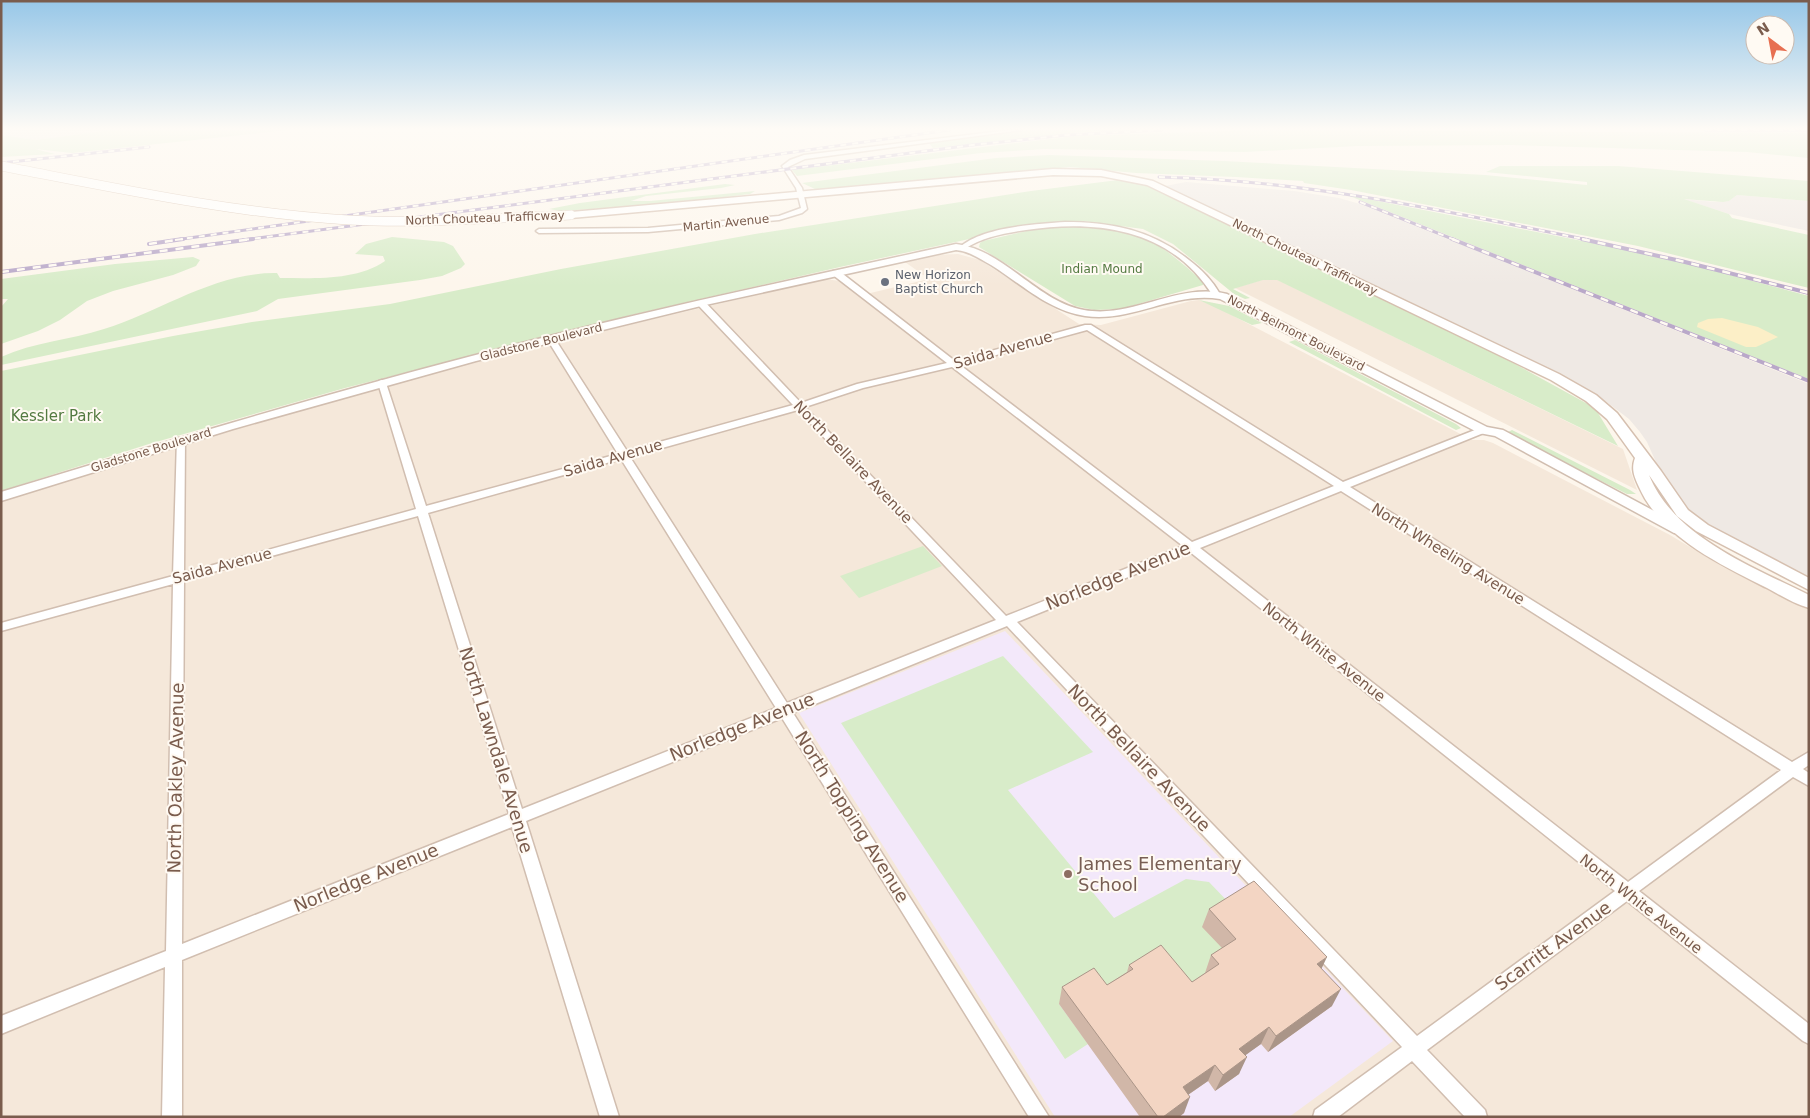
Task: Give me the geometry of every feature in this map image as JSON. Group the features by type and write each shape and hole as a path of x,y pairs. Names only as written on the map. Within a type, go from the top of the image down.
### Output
{"main road":[{"name":"North Chouteau Trafficway","path":"86,182 223,208 349,220 445,220 571,215 942,182"},
{"name":"North Chouteau Trafficway","path":"1146,182 1555,377 1590,398 1612,416 1656,474 1682,513 1702,528 1809,584"},
{"path":"1642,458 1639,468 1653,500 1696,540"},
{"name":"North Belmont Boulevard","path":"1696,540 1728,550 1809,593"},
{"name":"North Belmont Boulevard","path":"1696,540 1732,562 1809,602"}],"street":[{"path":"796,182 802,195"},
{"name":"Martin Avenue","path":"539,231 648,230 779,218 804,209 802,195"},
{"name":"Gladstone Boulevard","path":"1,497 180,440 382,383 551,339 701,303 944,249 962,248 970,242 1014,230 1054,224 1088,223"},
{"name":"North Belmont Boulevard","path":"1088,223 1124,228 1161,242 1186,259 1211,283 1216,294 1229,298 1483,430 1490,437 1696,540"},
{"path":"962,248 976,252 1067,308 1091,314 1117,314 1195,294 1216,294"},
{"name":"North White Avenue","path":"836,273 1191,547 1809,1035"},
{"name":"North Bellaire Avenue","path":"701,303 1478,1117"},
{"path":"1088,327 1091,314"},
{"name":"Saida Avenue","path":"1,627 800,407 873,383 954,364 1088,327"},
{"name":"North Wheeling Avenue","path":"1088,327 1809,780"},
{"name":"North Topping Avenue","path":"551,339 1040,1117"},
{"name":"North Lawndale Avenue","path":"382,383 610,1117"},
{"name":"Norledge Avenue","path":"1,1026 1483,430"},
{"name":"North Oakley Avenue","path":"172,1117 180,440"},
{"path":"1613,497 1638,497 1644,493 1646,486"},
{"name":"Scarritt Avenue","path":"1322,1117 1809,757"}],"shaded area":[{"path":"1188,182 1294,191 1339,198 1360,204 1809,384 1809,577 1714,529 1692,514 1668,489 1647,442 1640,432 1629,419 1604,400 1574,382 1165,186"},
{"path":"1737,195 1809,201 1809,231 1729,214 1683,199 1715,202 1729,201"},
{"path":"958,254 980,260 1079,324 1101,325 1191,301 1199,300 1214,306 1472,440 1484,440 1493,443 1670,535 1723,567 1809,610 1809,1117 1,1117 1,501 309,406 504,354 825,279 840,281 858,296 929,279 905,262 935,255"},
{"path":"1272,277 1623,449 1637,490 1235,288"},
{"name":"James Elementary School","path":"1005,631 1393,1041 1289,1117 1055,1117 799,713"}],"green space":[{"path":"908,182 824,190 815,189 802,183"},
{"name":"Kessler Park","path":"1101,182 1140,182 1506,359 1595,408 1618,446 1277,280 1263,280 1233,289 1250,298 1245,299 1234,294 1173,244 1143,229 1083,221 1025,227 631,315 345,388 149,444 1,491 1,371 173,336 252,322 390,304 561,269 755,234 1031,191"},
{"path":"1558,182 1587,185 1587,182 1809,182 1809,201 1737,195 1729,201 1723,202 1684,199 1729,214 1732,218 1809,235 1809,288 1638,246 1351,190 1304,183"},
{"path":"725,184 735,185 646,196 631,201 650,201 755,191 750,194 667,204 561,211 549,209 580,203"},
{"path":"1347,195 1659,256 1809,296 1809,379"},
{"name":"Indian Mound","path":"1078,225 1121,230 1144,238 1165,250 1203,282 1203,285 1121,309 1094,310 1075,306 979,247 983,241 1031,230"},
{"path":"392,237 444,242 453,246 465,264 461,268 442,276 278,299 257,311 1,365 1,357 14,352 39,344 104,329 189,294 232,279 254,274 277,273 280,278 321,278 361,272 385,261 383,256 355,254 366,244"},
{"path":"193,257 200,260 196,266 173,275 113,291 87,301 60,320 38,331 1,344 1,307 8,299 1,299 1,279 115,264"},
{"path":"1199,300 1229,306 1262,323 1252,325"},
{"path":"1295,340 1461,428 1456,430 1289,342"},
{"path":"1512,430 1636,494 1627,494 1506,433"},
{"path":"923,546 942,566 859,598 840,576"},
{"path":"1003,656 1093,752 1008,790 1114,918 1186,879 1209,882 1233,907 1229,957 1205,973 1186,999 1125,982 1059,1004 1088,1044 1065,1059 841,723"}],"sand":[{"path":"1722,318 1758,327 1778,337 1756,347 1746,347 1697,327 1698,323 1708,319"}],"building":[{"name":"James Elementary School","path":"1254,881 1327,957 1317,964 1341,989 1276,1036 1269,1027 1239,1049 1247,1057 1223,1075 1215,1065 1183,1087 1190,1097 1163,1117 1158,1117 1062,987 1094,968 1107,985 1133,969 1129,965 1161,945 1192,982 1219,964 1211,955 1236,939 1209,909"}],"railway":[{"path":"175,240 582,182"},
{"path":"243,240 687,182"},
{"path":"1247,182 1375,199 1588,240"},
{"path":"1360,202 1455,240"},
{"path":"149,244 183,239"},
{"path":"1,272 253,239"},
{"path":"1452,239 1809,381"},
{"path":"1582,239 1681,261 1809,293"}],"place":[{"name":"New Horizon Baptist Church","path":"885,282"},
{"name":"James Elementary School","path":"1068,874"}]}
